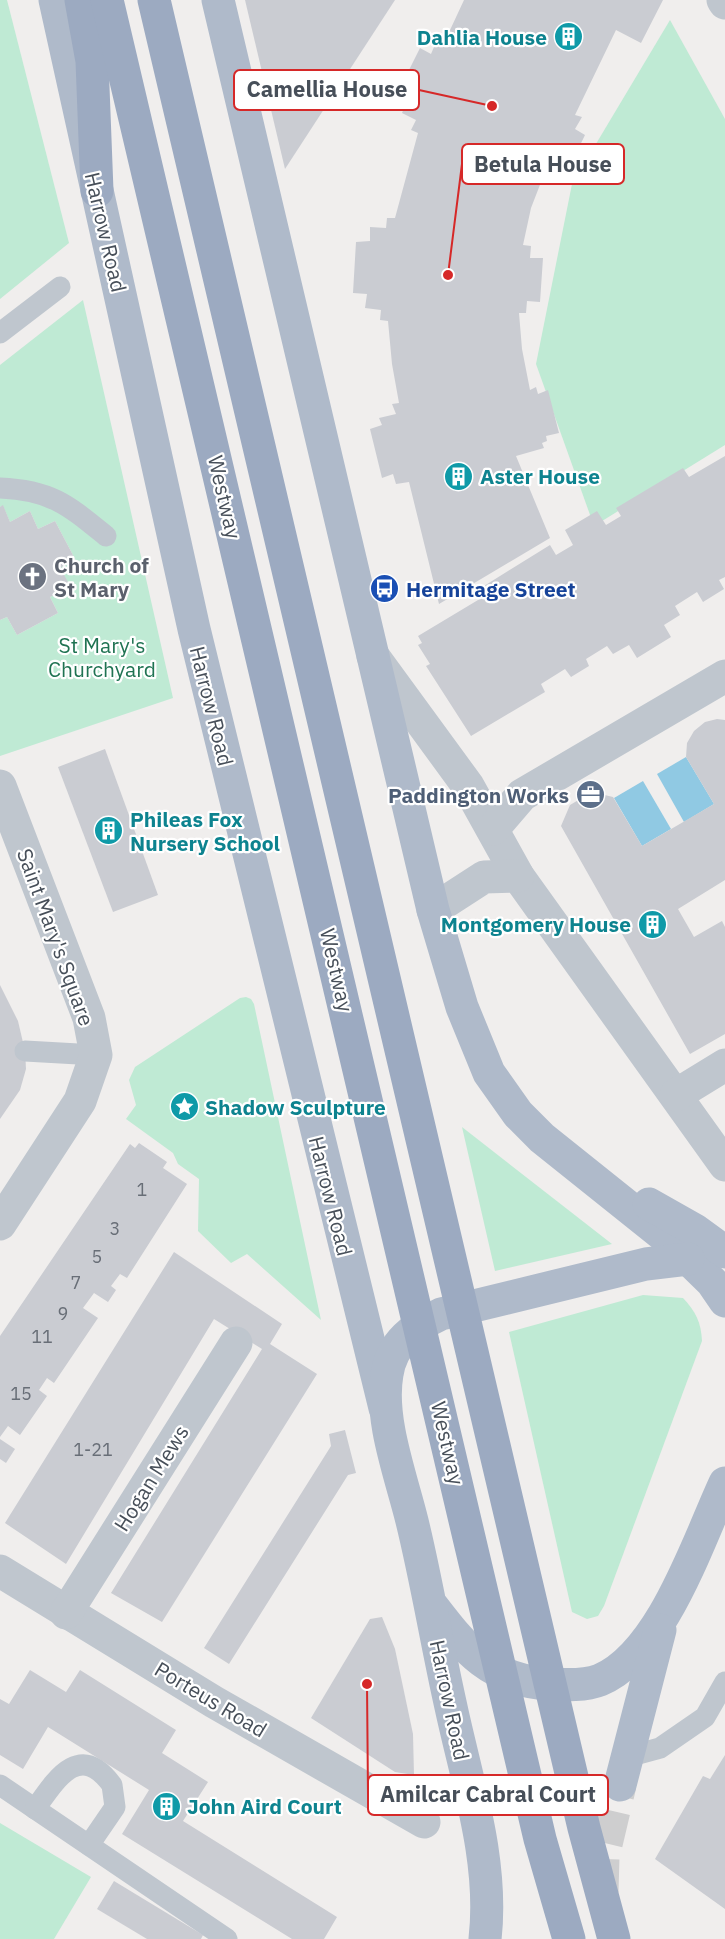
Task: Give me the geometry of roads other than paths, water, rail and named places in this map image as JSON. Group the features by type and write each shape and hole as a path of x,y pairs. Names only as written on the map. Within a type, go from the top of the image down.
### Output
{"highway":[{"path":"81,0 92,61 97,191"},
{"name":"Westway","path":"107,0 540,1839 569,1939"},
{"name":"Westway","path":"154,0 584,1828 614,1939"}],"main road":[{"name":"Harrow Road","path":"55,0 194,629 385,1408 430,1603 485,1869 487,1920 484,1939"},
{"path":"198,0 272,222"},
{"path":"218,0 433,910 462,1007 489,1073 518,1114 542,1138 703,1264 725,1301"},
{"path":"572,1160 695,1230 725,1252"},
{"path":"385,1408 387,1374 394,1348 414,1326 441,1314 646,1264 703,1264"},
{"path":"624,1771 664,1617 725,1483"},
{"path":"430,1603 480,1662 506,1675 535,1683 563,1685 599,1680 620,1668 641,1650 664,1617"}],"street":[{"path":"373,656 468,786 518,876 725,1165"},
{"path":"493,829 522,795 725,676"},
{"name":"Saint Mary's Square","path":"0,786 89,1018 96,1055"},
{"path":"433,910 484,877 518,876"},
{"path":"0,1224 80,1101 96,1055"},
{"path":"676,1095 725,1065"},
{"name":"Hogan Mews","path":"66,1613 236,1343"},
{"name":"Porteus Road","path":"0,1571 214,1702 424,1822"}],"lane":[{"path":"0,333 60,287"},
{"path":"0,488 29,489 67,504 106,536"},
{"path":"25,1051 96,1055"},
{"path":"624,1771 705,1717 725,1682"},
{"path":"35,1809 63,1771 74,1767 96,1769 112,1785 115,1807 89,1845"},
{"path":"0,1785 226,1939"}],"water":[{"path":"686,757 714,804 684,822 657,774"},
{"path":"643,781 671,829 642,846 614,798"}],"tunnel":[{"path":"602,1892 603,1857 620,1785"}],"place":[{"name":"Dahlia House","path":"568,37"},
{"name":"Camellia House","path":"492,106"},
{"name":"Betula House","path":"448,275"},
{"name":"Aster House","path":"459,476"},
{"name":"Church of St Mary","path":"33,577"},
{"name":"Hermitage Street","path":"385,589"},
{"name":"Paddington Works","path":"590,795"},
{"name":"Phileas Fox Nursery School","path":"109,831"},
{"name":"Montgomery House","path":"652,924"},
{"name":"Shadow Sculpture","path":"184,1107"},
{"name":"Amilcar Cabral Court","path":"367,1684"},
{"name":"John Aird Court","path":"166,1806"}],"park label":[{"name":"St Mary's Churchyard","path":"102,657"}]}
